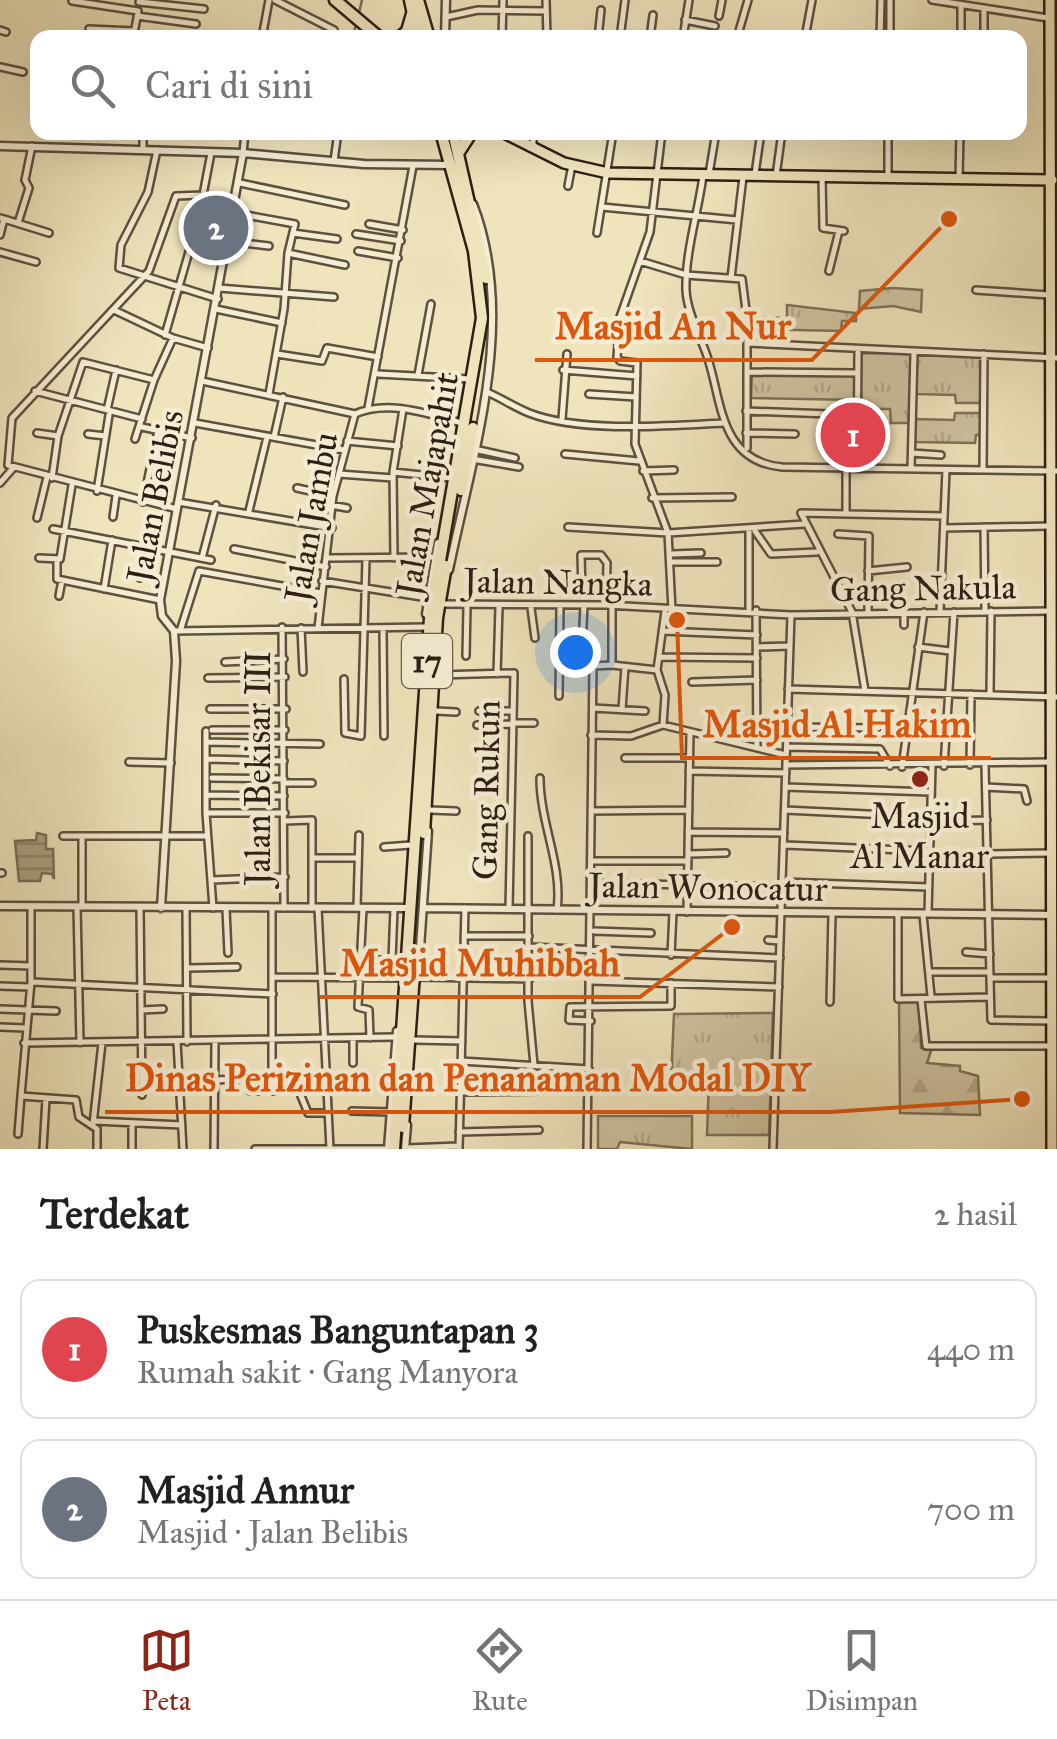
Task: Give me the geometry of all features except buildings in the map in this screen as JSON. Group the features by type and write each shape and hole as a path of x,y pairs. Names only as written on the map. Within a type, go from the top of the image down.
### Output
{"highway":[{"path":"335,0 371,30"},
{"path":"408,30 413,4"},
{"path":"413,4 417,30"},
{"path":"413,4 425,30"},
{"name":"Jalan Majapahit","path":"443,140 464,198"},
{"name":"Jalan Majapahit","path":"401,1149 399,1033 431,752 437,618 469,453 482,301 455,140"},
{"path":"458,154 467,140"},
{"name":"Jalan Majapahit","path":"401,1149 423,812 430,618 469,453"}],"main road":[{"path":"1050,0 1054,48 1052,526 1056,697 1050,978 1055,1070 1051,1149"},
{"path":"517,140 572,165 608,172 1052,180"},
{"path":"1051,1149 1052,929"}],"street":[{"path":"72,0 196,24"},
{"path":"264,30 272,0 334,30"},
{"path":"445,30 446,0"},
{"path":"502,30 503,0"},
{"path":"546,0 547,30"},
{"path":"621,30 625,0"},
{"path":"684,30 689,0"},
{"path":"720,16 722,0"},
{"path":"740,30 748,0"},
{"path":"806,30 812,0"},
{"path":"880,0 880,30"},
{"path":"890,0 890,30"},
{"path":"932,0 1050,18"},
{"path":"135,30 139,1 204,8"},
{"path":"961,4 961,30"},
{"path":"984,9 984,30"},
{"path":"446,18 478,10 546,12"},
{"path":"599,30 602,10"},
{"path":"651,30 654,14"},
{"path":"686,20 714,26"},
{"path":"89,29 98,30"},
{"path":"0,67 23,72"},
{"path":"142,140 143,149"},
{"path":"243,152 245,140"},
{"path":"334,161 337,140"},
{"path":"532,140 532,148"},
{"path":"597,232 612,140"},
{"path":"662,140 653,214 620,320 617,356 620,361 638,363 634,427 643,472 668,532 672,562 657,670 665,696 663,725"},
{"path":"714,140 686,276 687,301 710,364 723,423 747,451 770,466 1055,471"},
{"path":"755,176 760,140"},
{"path":"776,176 781,140"},
{"path":"888,140 888,177"},
{"path":"959,180 960,140"},
{"path":"0,146 243,152 413,166 450,165"},
{"path":"18,223 29,188 25,180 32,146"},
{"path":"157,150 148,192 129,226 117,263 143,278 218,298"},
{"path":"199,214 212,152"},
{"name":"Jalan Belibis","path":"162,908 178,629 162,616 160,600 235,213 243,152"},
{"path":"568,186 572,165"},
{"path":"368,408 413,166"},
{"path":"731,278 743,175"},
{"path":"822,177 822,227 841,231 830,271"},
{"path":"240,183 346,205"},
{"path":"0,483 12,467 11,420 34,390 143,278 178,194 202,197"},
{"path":"401,1149 391,1112 425,628 470,379 476,285 464,198"},
{"path":"464,198 484,241 492,289 484,392 469,453"},
{"path":"602,207 738,220"},
{"path":"235,213 295,224 269,394"},
{"path":"0,236 2,219 49,234"},
{"path":"369,224 404,230"},
{"path":"165,334 195,231 228,242 269,246"},
{"path":"293,233 337,239"},
{"path":"356,234 402,241"},
{"path":"358,251 398,258"},
{"path":"0,252 36,262"},
{"path":"288,253 345,265"},
{"path":"640,261 686,276 743,282 748,343 747,451"},
{"path":"219,288 334,297"},
{"path":"976,290 1052,295"},
{"path":"417,376 431,304"},
{"path":"216,309 282,322"},
{"path":"114,310 173,338 208,348"},
{"path":"135,440 154,380 173,338"},
{"path":"748,343 854,346 858,352 857,468"},
{"path":"277,354 322,361 328,348 379,358"},
{"path":"858,352 1055,358"},
{"path":"911,469 914,353"},
{"path":"562,419 562,370 567,354"},
{"path":"983,470 984,354"},
{"path":"70,355 82,362 154,380"},
{"path":"38,518 68,398 82,362"},
{"path":"98,491 116,370"},
{"path":"562,370 636,376"},
{"path":"748,372 857,373"},
{"path":"377,374 470,379"},
{"path":"202,381 355,414 368,408 403,409 462,423"},
{"path":"34,390 68,398 158,431 192,438"},
{"path":"484,392 529,413 562,419 634,427 723,423"},
{"path":"589,394 636,396"},
{"path":"249,512 284,397"},
{"path":"394,558 393,475 403,409"},
{"path":"746,411 857,415"},
{"name":"Jalan Jambu","path":"318,628 333,496 355,414"},
{"path":"195,423 345,450"},
{"path":"142,502 158,431"},
{"path":"38,432 58,436"},
{"path":"746,433 795,434"},
{"path":"88,434 106,436"},
{"path":"348,440 398,446"},
{"path":"827,443 857,443"},
{"path":"469,453 515,458"},
{"path":"469,453 519,467"},
{"path":"565,454 640,461"},
{"path":"912,454 941,454"},
{"path":"12,467 142,502 216,505 332,528"},
{"path":"846,468 846,513"},
{"path":"643,472 674,470"},
{"path":"940,612 946,470"},
{"path":"339,474 451,478"},
{"path":"72,485 54,576 160,600"},
{"path":"297,488 333,496"},
{"path":"113,517 116,496"},
{"path":"652,498 732,498"},
{"path":"202,558 216,505"},
{"path":"332,506 347,508"},
{"path":"865,692 852,612 817,552 803,512 944,516"},
{"path":"568,527 752,531 805,524"},
{"path":"944,528 1052,526"},
{"path":"984,527 990,694"},
{"path":"53,528 212,560"},
{"path":"752,531 771,554 817,552"},
{"path":"752,531 757,748"},
{"path":"838,534 869,536 868,612"},
{"path":"104,589 112,540"},
{"path":"431,752 443,604 453,541"},
{"path":"140,578 148,547"},
{"path":"234,549 326,567"},
{"path":"671,554 701,553"},
{"path":"582,590 581,555 602,556 607,563 612,666"},
{"path":"328,558 435,557"},
{"path":"38,558 57,560"},
{"path":"344,680 345,733 361,736 366,560"},
{"path":"672,562 717,562"},
{"path":"868,570 907,567"},
{"path":"320,593 201,571 178,629 425,628"},
{"path":"59,596 62,580"},
{"path":"322,581 428,598"},
{"name":"Jalan Nangka","path":"443,604 531,608 609,605 792,614"},
{"path":"582,647 584,605"},
{"path":"466,656 467,606"},
{"path":"438,675 497,674 498,607"},
{"path":"559,696 560,607"},
{"path":"531,608 536,638"},
{"path":"904,612 904,624"},
{"path":"902,766 924,612"},
{"path":"944,766 954,612"},
{"name":"Gang Nakula","path":"792,614 1054,612"},
{"path":"773,1149 792,614"},
{"name":"Jalan Bekisar III","path":"282,628 286,709 284,908"},
{"path":"301,628 303,672"},
{"path":"383,628 384,736"},
{"path":"663,631 757,635"},
{"path":"757,646 790,646"},
{"path":"918,647 950,651"},
{"path":"659,657 757,658"},
{"path":"225,662 284,659"},
{"path":"587,1149 594,666 657,670"},
{"path":"622,709 626,667"},
{"name":"Gang Rukun","path":"497,674 514,673 508,909"},
{"path":"208,678 285,677"},
{"path":"692,682 758,680"},
{"path":"788,689 1056,697"},
{"path":"970,766 971,694"},
{"path":"776,699 788,699"},
{"path":"592,708 645,711"},
{"path":"210,709 286,709"},
{"path":"436,711 456,712"},
{"path":"479,712 513,711"},
{"path":"478,725 534,722"},
{"path":"591,735 631,736 663,725 757,748 880,749 890,766"},
{"path":"906,727 946,726"},
{"path":"787,727 878,728"},
{"path":"214,909 206,813 209,731 286,730"},
{"path":"687,912 690,732"},
{"path":"206,742 320,744"},
{"path":"625,758 690,758"},
{"path":"208,759 284,761"},
{"path":"129,762 171,763"},
{"path":"786,765 1054,765"},
{"path":"931,996 926,914 932,766"},
{"path":"985,766 990,997 994,1022 1053,1022"},
{"path":"690,770 786,773"},
{"path":"212,778 312,784"},
{"path":"540,778 542,820 559,878 557,910"},
{"path":"786,786 931,792"},
{"path":"986,786 1024,789 1027,800"},
{"path":"206,795 284,796"},
{"path":"592,811 689,810"},
{"path":"785,810 929,816"},
{"path":"401,1149 424,908 423,812 456,811"},
{"path":"206,813 312,820 330,1148"},
{"path":"950,821 988,820"},
{"path":"688,832 784,833"},
{"path":"63,836 207,836"},
{"path":"80,1043 82,836"},
{"path":"358,836 358,1007 368,1009 370,1038"},
{"path":"528,836 534,1065"},
{"path":"384,848 411,845"},
{"path":"784,845 927,851"},
{"path":"592,861 726,853"},
{"path":"989,854 1052,853"},
{"path":"312,858 358,858"},
{"path":"927,863 967,863"},
{"path":"211,880 285,877"},
{"path":"592,884 928,887"},
{"path":"0,906 408,908"},
{"path":"18,1134 30,984 31,907"},
{"path":"140,908 142,1096"},
{"path":"226,908 228,953"},
{"path":"272,908 272,1075"},
{"path":"360,960 392,960 394,908"},
{"name":"Jalan Wonocatur","path":"424,908 1054,915"},
{"path":"254,1149 459,1148 465,908"},
{"path":"186,909 187,1042"},
{"path":"671,955 673,912"},
{"path":"830,1002 832,914"},
{"path":"898,914 898,998 990,997"},
{"path":"593,930 650,934"},
{"path":"464,936 529,936"},
{"path":"768,940 780,941"},
{"path":"530,947 780,958"},
{"path":"966,952 990,954"},
{"path":"0,965 31,966"},
{"path":"187,968 237,967"},
{"path":"929,972 1050,978"},
{"path":"274,977 402,978"},
{"path":"418,977 530,979"},
{"path":"592,981 778,987"},
{"path":"590,1021 569,1020 569,1010 591,1006 670,1006 671,983"},
{"path":"0,986 79,985 273,994"},
{"path":"921,1000 926,1046 1050,1046"},
{"path":"0,1009 56,1012"},
{"path":"142,1010 163,1009"},
{"path":"0,1027 26,1028"},
{"path":"24,1043 324,1040 399,1033"},
{"path":"353,1038 353,1064"},
{"path":"414,1040 462,1041"},
{"path":"177,1042 183,1149"},
{"path":"214,1149 215,1042"},
{"path":"98,1149 93,1123 102,1043"},
{"path":"461,1061 589,1070"},
{"path":"460,1092 541,1091 544,1068"},
{"path":"214,1080 237,1079"},
{"path":"250,1091 299,1091 308,1113 328,1113"},
{"path":"21,1096 76,1100 79,1117 93,1123 182,1125"},
{"path":"43,1149 46,1099"},
{"path":"352,1111 391,1112"},
{"path":"132,1126 132,1149"},
{"path":"459,1132 538,1130"}],"green space":[{"path":"922,290 921,312 893,306 859,309 860,291"},
{"path":"787,305 856,313 856,321 842,321 841,331 749,329 748,317 787,318"},
{"path":"860,353 912,354 911,423 891,423 890,409 859,409"},
{"path":"916,354 983,356 982,403 956,403 955,395 915,394"},
{"path":"752,372 856,374 856,400 751,398"},
{"path":"955,413 982,413 982,434 976,435 975,443 913,442 914,419 954,420"},
{"path":"899,1001 920,1002 921,1048 932,1048 927,1063 960,1066 960,1071 978,1076 980,1115 900,1113"},
{"path":"773,1013 769,1135 707,1135 709,1080 671,1080 674,1014"},
{"path":"598,1116 692,1116 692,1149 620,1142 617,1149 598,1149"}],"shaded area":[{"path":"37,833 46,835 46,849 53,849 54,879 52,874 42,873 40,881 19,881 15,841 36,840"}],"waterway":[{"path":"358,17 362,0"},
{"path":"354,30 356,25"},
{"path":"14,422 31,401"},
{"path":"11,467 12,445"},
{"path":"770,1141 770,1149"}],"place":[{"name":"Masjid An Nur","path":"949,219"},
{"name":"Masjid Annur","path":"216,228"},
{"name":"Puskesmas Banguntapan 3","path":"853,435"},
{"name":"Masjid Al Hakim","path":"677,620"},
{"name":"Masjid Al Manar","path":"920,779"},
{"name":"Masjid Muhibbah","path":"732,927"},
{"name":"Dinas Perizinan dan Penanaman Modal DIY","path":"1022,1099"}]}
